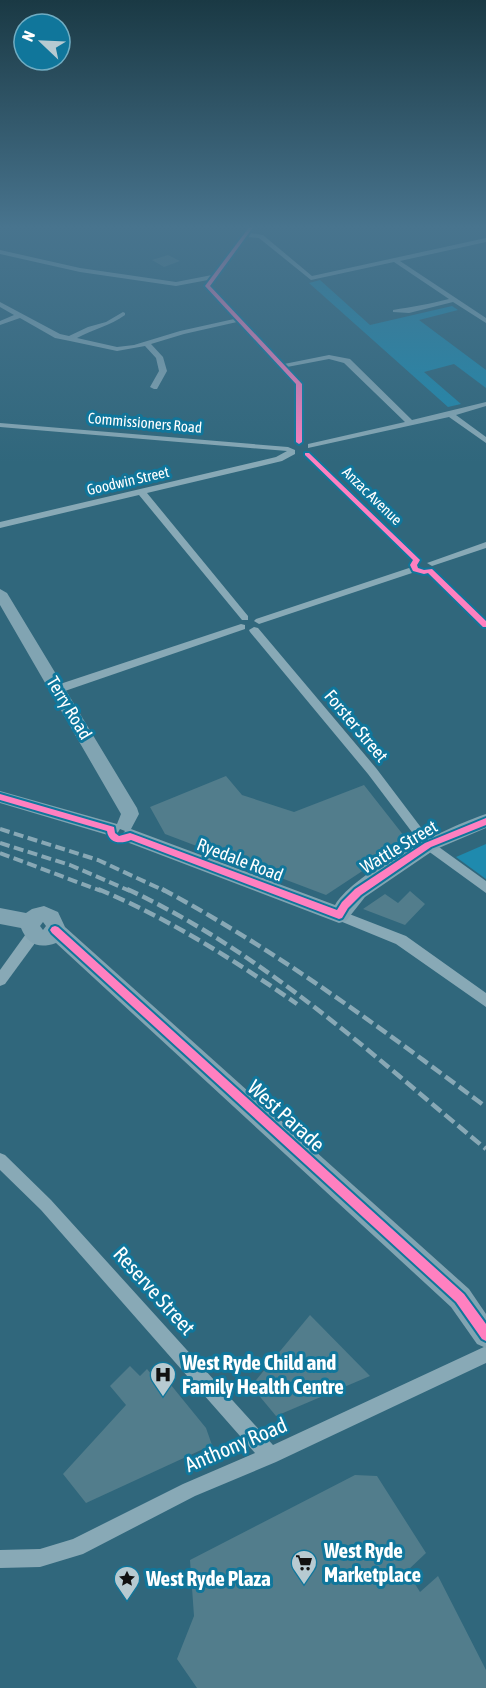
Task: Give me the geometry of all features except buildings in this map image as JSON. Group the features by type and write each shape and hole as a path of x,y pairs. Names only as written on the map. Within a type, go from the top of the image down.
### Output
{"street":[{"path":"1,305 58,336 117,349 147,344 182,332 238,320"},
{"path":"223,305 299,384 298,442"},
{"path":"395,311 433,305"},
{"path":"461,305 486,321"},
{"path":"70,339 90,328 108,324 123,314"},
{"path":"0,323 20,315"},
{"path":"147,344 159,357 163,371 154,387"},
{"path":"283,366 329,357 347,361 410,423"},
{"path":"298,442 309,450 486,404"},
{"path":"450,414 486,441"},
{"name":"Commissioners Road","path":"0,424 309,450"},
{"path":"290,450 291,444 298,442"},
{"path":"262,462 279,456 277,451 269,447"},
{"name":"Goodwin Street","path":"0,525 279,459 290,450"},
{"name":"Anzac Avenue","path":"309,450 416,565"},
{"path":"141,491 248,630 416,565 420,572 486,545"},
{"path":"431,567 486,625"},
{"name":"Terry Road","path":"0,593 128,808 130,814 122,829"},
{"path":"58,689 243,623"},
{"name":"Forster Street","path":"256,625 428,845 486,888"},
{"name":"Ryedale Road","path":"0,796 122,829 401,940 486,1000"},
{"name":"Wattle Street","path":"339,915 358,892 428,845 486,821"},
{"path":"0,916 32,928 0,980"},
{"name":"West Parade","path":"32,928 46,937 55,930 459,1298 486,1335"},
{"name":"Reserve Street","path":"0,1160 46,1205 270,1456"},
{"name":"Anthony Road","path":"0,1559 40,1558 58,1554 189,1490 270,1456 486,1354"}],"shaded area":[{"path":"333,305 348,305 370,325 452,306 458,310 419,320 486,370 486,388 454,364 424,372 461,404 448,407"},
{"path":"486,844 486,879 456,857"}],"railway":[{"path":"0,829 98,860 165,891"},
{"path":"0,843 70,865 130,891"},
{"path":"0,853 101,891"},
{"path":"98,889 151,913 201,941 297,1004"},
{"path":"127,889 177,914 270,974 315,1007 486,1149"},
{"path":"162,889 247,938 288,965 368,1020 486,1107"}],"cycle path":[{"path":"225,305 299,384 299,442"},
{"path":"307,454 417,560 413,565 415,569 430,571 486,625"},
{"path":"0,797 111,829 111,834 117,839 130,836 339,915 358,892 428,845 486,821"},
{"path":"55,930 460,1298 486,1335"}],"place":[{"name":"West Ryde Child and Family Health Centre","path":"163,1398"},
{"name":"West Ryde Marketplace","path":"304,1586"},
{"name":"West Ryde Plaza","path":"127,1602"}]}
